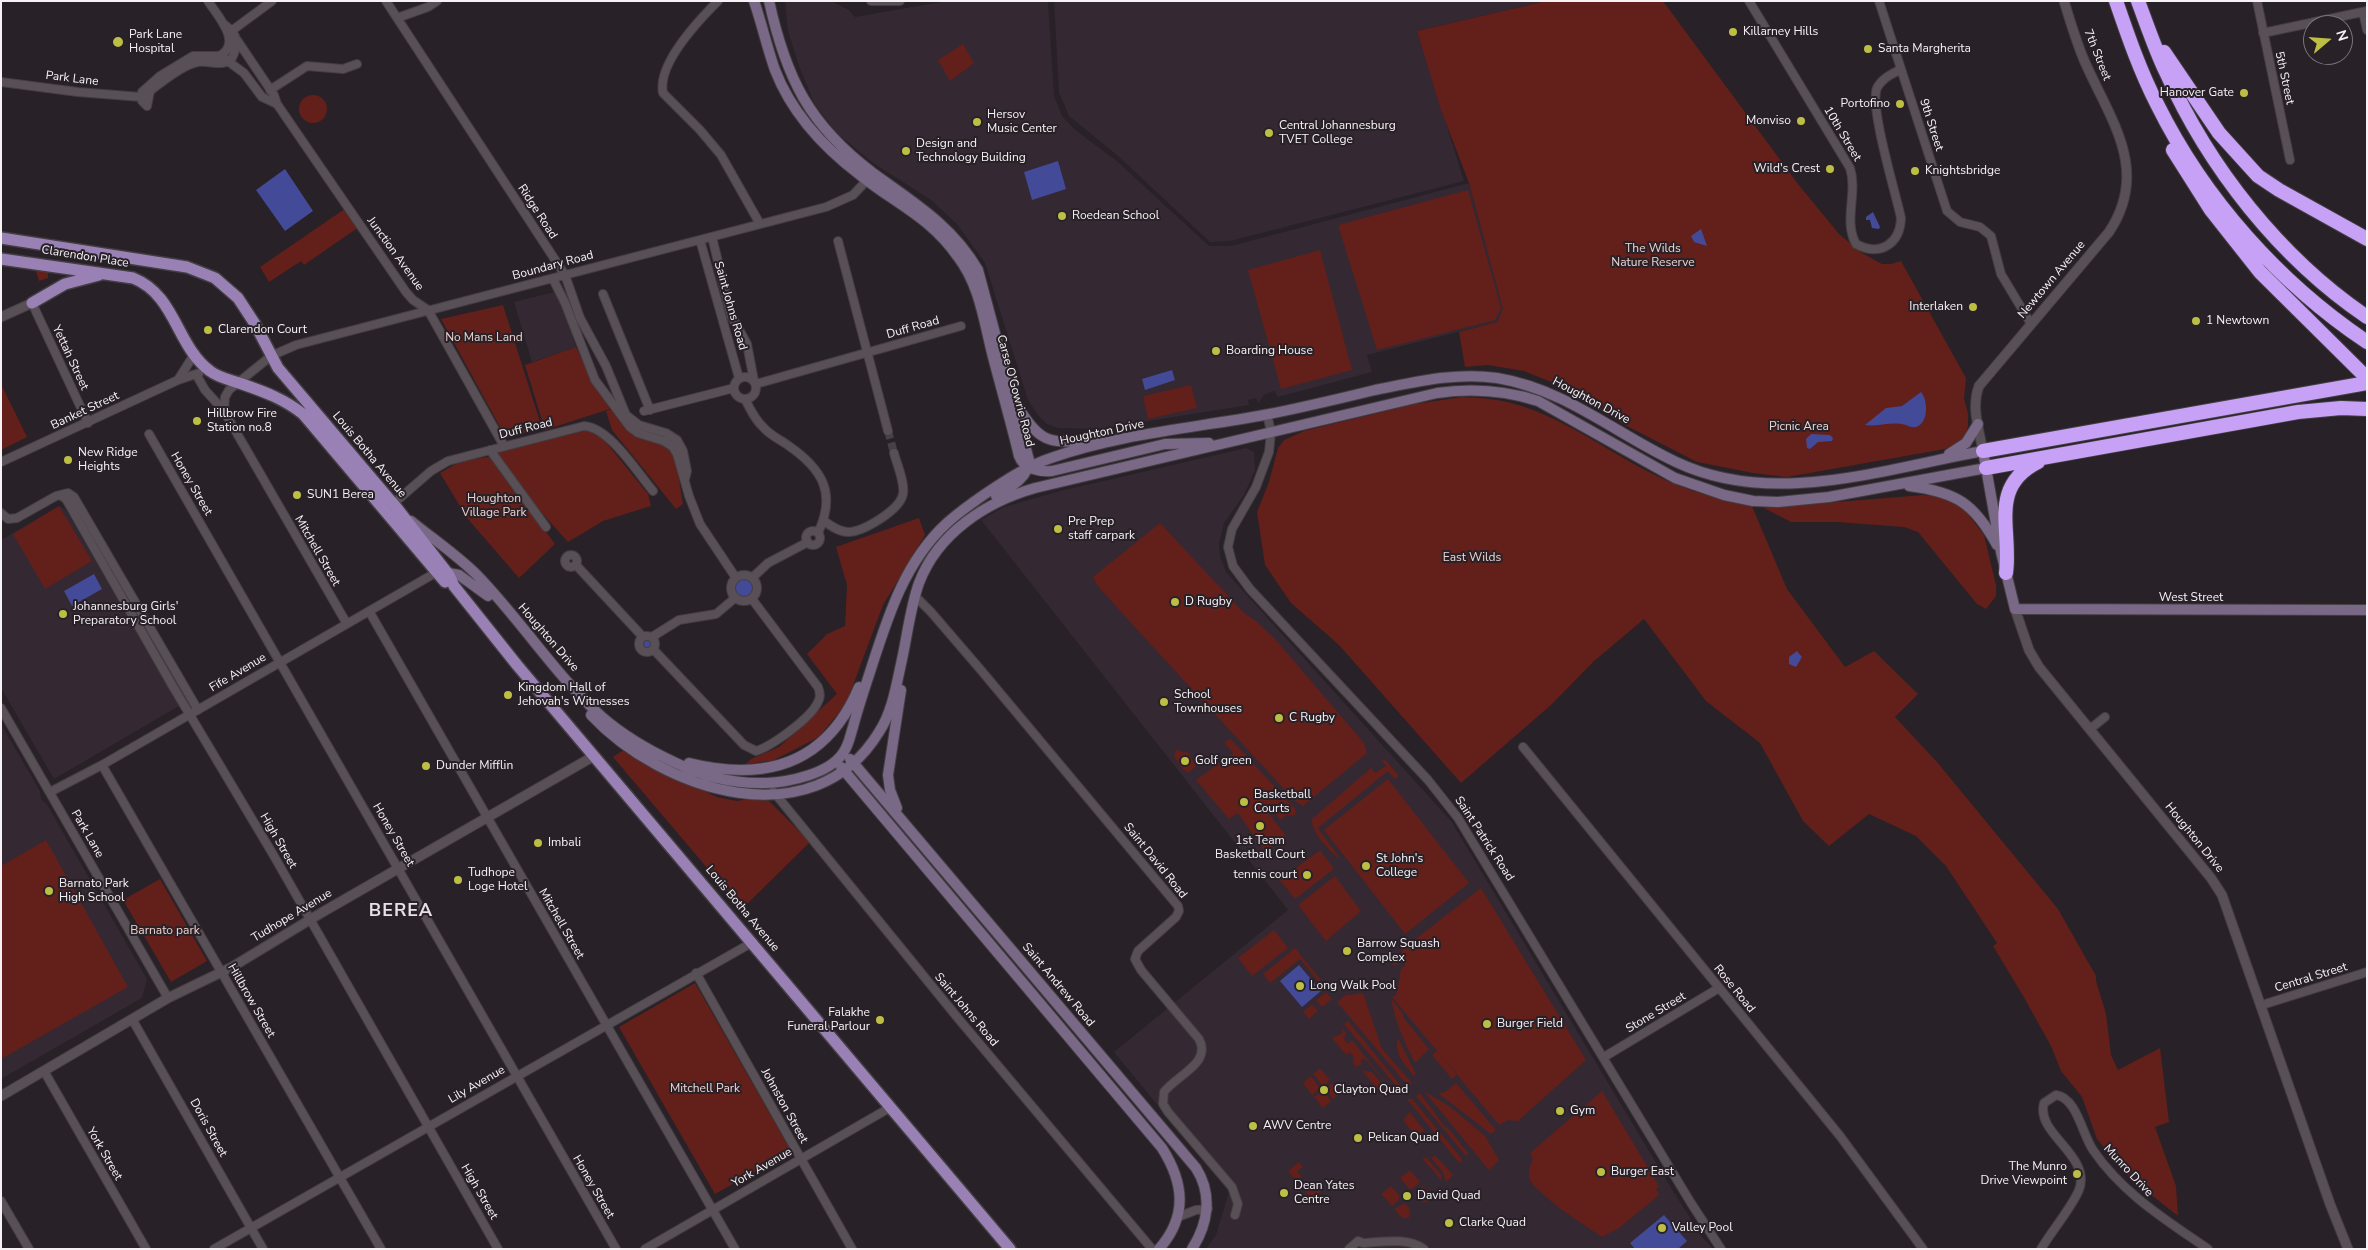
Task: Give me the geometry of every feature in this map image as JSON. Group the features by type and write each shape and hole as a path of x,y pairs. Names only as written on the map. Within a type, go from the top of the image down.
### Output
{"highway":[{"path":"2116,1 2132,48 2157,104 2197,171 2245,234 2279,270 2311,300 2367,342"},
{"path":"2138,1 2165,72 2180,101 2224,174 2247,204 2280,241 2326,286 2367,317"},
{"path":"2147,26 2195,100 2258,176 2279,190 2367,239"},
{"path":"2157,104 2159,117 2172,148 2211,210 2260,272 2367,378"},
{"path":"1983,451 2367,383"},
{"path":"1986,468 2298,412 2341,408 2367,409"},
{"path":"2006,573 2009,556 2005,503 2009,488 2015,479 2028,468 2052,456"}],"main road":[{"name":"Carse O'Gowrie Road","path":"754,1 775,70 795,110 824,146 870,177 927,211 968,252 978,270 990,310 1029,460 1028,467"},
{"name":"Carse O'Gowrie Road","path":"768,1 786,66 794,84 816,119 870,177 940,234 966,269 980,307 1019,456 1028,467"},
{"path":"771,13 774,1"},
{"name":"Clarendon Place","path":"1,238 187,268 215,278 238,298 255,324 271,356"},
{"name":"Clarendon Place","path":"1,259 133,278 151,287 163,300 194,353 208,370"},
{"path":"32,303 65,284 106,274"},
{"name":"Louis Botha Avenue","path":"271,356 290,383 397,508 442,572 446,583 454,586 594,756 753,942 1010,1249"},
{"name":"Louis Botha Avenue","path":"208,370 281,398 303,414 442,572"},
{"name":"Houghton Drive","path":"397,508 475,573 601,717 640,745 673,762 716,778 738,781 769,782 807,774 837,761 844,752 882,634 909,573 939,530 966,507 1028,467 1077,449 1267,414 1428,379 1471,376 1515,382 1548,392 1678,463 1706,474 1760,484 1802,483 1856,476 1983,451 2001,552 2015,610"},
{"name":"Houghton Drive","path":"442,572 470,582 491,598 592,717 625,746 658,767 698,784 726,792 774,794 813,787 844,771 854,763 879,733 888,713 922,577 936,554 967,521 994,503 1016,493 1430,394 1465,390 1486,390 1538,401 1675,478 1738,499 1766,502 1803,500 1986,468"},
{"path":"1011,395 1029,425 1040,437 1048,440 1057,442 1129,439"},
{"path":"1932,460 1960,448 1970,438 1978,424"},
{"path":"967,521 982,506 1020,479 1028,467 1047,471 1165,444 1232,442"},
{"path":"1008,479 1015,469 1019,456"},
{"path":"1899,484 1940,490 1964,502 1982,520 2001,552"},
{"path":"892,608 902,599 916,597"},
{"name":"West Street","path":"2015,610 2367,610"},
{"path":"910,622 910,636 888,775 893,801 911,830"},
{"path":"673,762 732,772 754,771 786,762 814,748 830,734 846,714 860,685 876,643 882,634"},
{"name":"Saint Andrew Road","path":"844,752 1188,1157 1200,1174 1208,1208 1203,1230 1192,1249"},
{"name":"Saint Andrew Road","path":"837,761 1162,1148 1178,1180 1178,1217 1168,1238 1159,1249"}],"street":[{"path":"208,1 230,32 237,40 234,54 228,62 196,62 154,88 149,94 147,106 141,97 144,88 187,59 199,55 216,57 223,55 229,43 230,32 272,1"},
{"name":"Ridge Road","path":"386,1 565,275 580,318 606,366 626,415 638,425 666,433 677,440 687,471 685,479"},
{"path":"397,18 428,7 437,1"},
{"path":"718,1 696,23 670,61 662,82 662,89 663,94 700,130 721,155 760,224"},
{"path":"871,1 900,1"},
{"name":"10th Street","path":"1749,1 1850,168 1853,181 1851,231 1856,244 1873,250 1890,245 1895,240 1901,225 1875,96 1877,89 1884,79 1901,70"},
{"name":"9th Street","path":"1879,1 1947,211 1960,222 1987,231 1993,241 2001,274 2031,324"},
{"name":"7th Street","path":"2064,1 2084,59 2110,117"},
{"name":"5th Street","path":"2257,1 2290,160"},
{"path":"2263,33 2365,12 2367,30"},
{"name":"Junction Avenue","path":"237,40 277,104 406,292 413,300 428,310 504,446"},
{"name":"Junction Avenue","path":"223,55 228,62 244,73 262,98 277,104"},
{"path":"270,90 307,66 343,69 357,64"},
{"name":"Park Lane","path":"1,82 78,92 141,97"},
{"name":"Newtown Avenue","path":"1983,451 1976,397 1979,386 2109,232 2120,213 2126,194 2128,172 2123,145 2110,117"},
{"name":"Boundary Road","path":"238,383 271,356 308,341 553,279 837,203 853,195 870,177"},
{"name":"Saint Johns Road","path":"712,237 731,315 747,344 755,382"},
{"name":"Saint Johns Road","path":"700,240 739,378"},
{"path":"838,241 888,431"},
{"path":"553,279 566,303 595,380 630,427 638,433 664,441 673,447 678,454 681,473 685,479 692,506 700,524 736,578"},
{"path":"603,294 647,411 734,388"},
{"path":"1,318 32,303"},
{"name":"Yettah Street","path":"32,303 88,423"},
{"name":"Duff Road","path":"755,382 868,353 962,326"},
{"path":"178,380 194,353"},
{"name":"Banket Street","path":"1,462 178,380 208,370"},
{"name":"Mitchell Street","path":"196,374 205,390 224,411 347,624"},
{"path":"745,399 754,395 755,382 747,377 739,378 734,388 737,396 745,399 764,429 807,460 818,472 826,493 824,521 818,533 810,532 807,536 808,542 768,563 752,578"},
{"path":"224,411 225,396 238,383"},
{"name":"Saint Patrick Road","path":"1267,414 1271,432 1269,452 1256,488 1230,534 1228,547 1233,566 1250,589 1450,806 1474,842 1691,1203 1721,1249"},
{"name":"Duff Road","path":"397,508 439,466 504,446 584,426 593,426 605,434 653,491"},
{"name":"Honey Street","path":"148,434 616,1249"},
{"path":"490,450 546,527"},
{"path":"824,521 839,530 856,531 876,522 890,512 903,495 894,453"},
{"path":"1,513 12,519 24,515 60,495 68,493 74,497 198,710"},
{"name":"High Street","path":"60,495 66,499 310,919 498,1249"},
{"path":"576,565 643,637 652,637 679,620 716,614 735,598"},
{"name":"Fife Avenue","path":"50,792 102,765 279,661 442,572"},
{"path":"744,575 752,578 757,586 757,591 752,599 740,601 735,598 731,585 736,578 744,575"},
{"name":"Saint David Road","path":"916,597 968,655 1178,906 1179,911 1176,917 1138,951 1135,959 1141,970 1201,1043 1202,1057 1167,1088 1163,1095 1163,1104 1232,1187 1238,1204 1236,1215"},
{"path":"653,649 744,745 756,751 768,746 805,718 818,704 820,694 818,687 752,599"},
{"name":"Houghton Drive","path":"2015,610 2022,634 2035,661 2219,889 2227,906 2330,1204 2348,1249"},
{"name":"Mitchell Street","path":"369,611 735,1249"},
{"path":"643,637 640,641 641,648 645,651 653,649"},
{"path":"652,637 655,643 653,649"},
{"name":"Park Lane","path":"1,708 168,998"},
{"path":"2090,729 2105,717"},
{"name":"Rose Road","path":"1523,747 1840,1136 1923,1249"},
{"name":"Tudhope Avenue","path":"1,1096 168,998 221,972 594,756"},
{"name":"Hillbrow Street","path":"102,765 381,1249"},
{"name":"Saint Johns Road","path":"769,782 774,794 957,1018 1152,1249"},
{"name":"Lily Avenue","path":"214,1249 339,1176 753,942"},
{"name":"Central Street","path":"2262,1005 2367,972"},
{"name":"Johnston Street","path":"696,973 852,1249"},
{"name":"Stone Street","path":"1604,1057 1719,988"},
{"name":"Doris Street","path":"132,1019 263,1249"},
{"name":"York Street","path":"44,1071 146,1249"},
{"name":"Munro Drive","path":"2040,1249 2076,1195 2081,1182 2076,1163 2044,1116 2044,1103 2056,1095 2064,1097 2073,1106 2083,1133 2094,1151 2122,1184 2150,1210 2208,1249"},
{"name":"York Avenue","path":"645,1249 891,1107"},
{"path":"1,1201 29,1249"},
{"path":"1178,1217 1196,1210 1208,1208"},
{"path":"1349,1249 1358,1241 1412,1243 1424,1249"}],"shaded area":[{"name":"Roedean School","path":"785,1 831,1 849,10 855,17 947,1 1048,1 1054,96 1062,116 1074,129 1118,162 1209,246 1231,246 1469,183 1504,309 1497,322 1367,355 1372,372 1278,397 1274,391 1265,394 1258,403 1256,398 1248,400 1249,405 1099,429 1058,428 1047,424 1037,414 1028,400 985,263 957,224 931,200 873,163 837,133 815,105 799,66 788,31"},
{"name":"Central Johannesburg TVET College","path":"1054,1 1546,1 1417,31 1464,181 1230,241 1210,242 1117,155 1069,116 1059,93"},
{"path":"1058,161 1066,189 1032,200 1024,172"},
{"path":"285,169 313,211 285,231 256,190"},
{"path":"1873,212 1880,227 1879,229 1872,228 1870,220 1866,220 1866,217"},
{"path":"1701,229 1707,246 1694,242 1691,236"},
{"path":"558,291 576,347 532,362 514,302"},
{"path":"1172,370 1175,380 1145,390 1142,379"},
{"path":"1921,392 1925,400 1926,411 1920,425 1914,427 1903,424 1865,425 1886,408 1902,406"},
{"path":"1811,434 1830,435 1833,438 1832,441 1818,442 1810,449 1807,448 1806,439"},
{"name":"St John's College","path":"1246,448 1254,452 1255,470 1244,495 1224,523 1219,543 1220,556 1226,572 1451,821 1673,1191 1703,1238 1713,1249 1206,1249 1216,1235 1229,1192 1114,1052 1288,910 981,520 1004,507 1060,491"},
{"name":"Johannesburg Girls' Preparatory School","path":"59,506 66,510 179,706 54,779 1,688 1,540"},
{"path":"94,574 102,589 72,606 64,591"},
{"path":"744,577 752,580 755,588 752,596 744,599 736,596 733,588 736,580"},
{"path":"645,638 649,638 653,644 649,650 645,650 641,646 641,642"},
{"path":"1797,651 1802,657 1796,667 1789,664 1789,657"},
{"name":"Barnato Park High School","path":"1,724 40,791 41,799 46,803 147,979 142,998 1,1079"},
{"name":"Long Walk Pool","path":"1299,965 1321,991 1302,1007 1280,981"},
{"name":"Valley Pool","path":"1664,1215 1687,1241 1678,1249 1635,1249 1630,1243"}],"green space":[{"name":"The Wilds Nature Reserve","path":"1546,1 1663,1 1798,184 1839,234 1862,253 1882,264 1901,261 1966,378 1964,399 1968,413 1968,426 1964,440 1945,449 1787,477 1753,473 1697,462 1623,424 1561,386 1524,371 1488,365 1465,367 1459,332 1497,322 1503,309 1469,183 1441,110 1417,31"},
{"path":"963,44 974,63 950,81 938,60"},
{"path":"313,95 323,99 327,109 323,119 313,123 303,119 299,109 303,99"},
{"path":"1468,190 1501,308 1495,320 1377,350 1338,225"},
{"path":"346,208 359,227 304,265 301,261 269,282 260,267"},
{"path":"1320,250 1352,370 1281,389 1248,270"},
{"path":"35,268 48,271 48,278 39,281"},
{"name":"No Mans Land","path":"503,305 542,428 506,438 441,319"},
{"path":"576,347 592,381 613,408 545,430 525,365"},
{"path":"1,384 27,437 1,450"},
{"path":"1191,385 1197,408 1148,419 1143,396"},
{"name":"East Wilds","path":"1462,397 1502,401 1534,411 1572,428 1643,469 1672,483 1706,495 1752,506 1787,589 1845,667 1874,651 1918,694 1895,717 1937,762 2058,909 2096,976 2106,1014 2111,1055 2118,1070 2160,1048 2169,1122 2155,1127 2176,1186 2178,1216 2131,1179 2097,1139 2082,1097 2061,1071 2051,1046 1993,946 1997,943 1946,866 1916,836 1869,814 1829,846 1803,821 1760,743 1706,701 1644,619 1593,662 1551,705 1461,783 1339,645 1291,603 1265,565 1257,512 1269,482 1278,448 1284,440 1304,431 1415,404"},
{"path":"615,408 627,427 669,446 675,454 683,504 676,509 612,430 606,411"},
{"path":"588,430 601,436 648,494 651,506 603,521 568,542 533,503 496,452"},
{"name":"Houghton Village Park","path":"489,457 508,481 516,486 522,499 555,544 519,578 467,518 440,473 463,460"},
{"path":"1923,495 1940,497 1959,505 1984,535 1996,585 1996,596 1986,609 1977,604 1918,532 1904,527 1837,522 1791,522 1764,508"},
{"path":"59,506 92,561 45,589 13,534"},
{"path":"919,518 925,535 883,605 846,704 819,737 772,761 746,764 751,759 779,747 837,694 807,654 827,634 845,626 847,585 836,547"},
{"path":"1160,523 1244,613 1256,621 1275,639 1364,743 1367,753 1303,806 1294,800 1097,585 1093,577"},
{"name":"Basketball Courts","path":"1231,739 1296,810 1295,815 1287,815 1280,820 1269,805 1265,808 1286,836 1265,852 1238,813 1229,819 1196,780 1233,753 1224,742"},
{"path":"625,749 680,780 717,797 737,801 752,798 769,801 810,842 742,909 613,757"},
{"name":"Golf green","path":"1176,749 1184,753 1187,751 1195,764 1195,768 1188,772 1183,770 1174,756"},
{"path":"1385,759 1399,776 1395,779 1388,771 1318,828 1338,858 1317,835 1312,819 1371,768 1375,773 1386,766 1382,761"},
{"path":"1388,779 1469,883 1405,934 1324,830"},
{"name":"Barnato Park High School","path":"46,840 128,987 1,1059 1,866"},
{"name":"tennis court","path":"1320,850 1334,869 1295,899 1280,880"},
{"path":"1335,876 1361,911 1326,941 1298,905"},
{"name":"Barnato park","path":"160,879 207,961 171,982 123,900"},
{"name":"Burger Field","path":"1481,888 1586,1060 1518,1121 1508,1120 1499,1125 1392,997 1397,994 1401,968 1405,966 1401,945 1408,945"},
{"path":"1274,930 1288,948 1252,976 1238,958"},
{"path":"1295,948 1328,989 1326,991 1300,959 1270,983 1263,974"},
{"path":"1392,953 1398,964 1394,966 1390,960 1385,963 1382,958"},
{"name":"Mitchell Park","path":"695,983 791,1151 715,1194 619,1027"},
{"path":"1326,992 1332,999 1322,1007 1316,1000"},
{"path":"1363,993 1382,1049 1412,1083 1408,1086 1337,1002 1347,994"},
{"path":"1391,998 1404,1015 1403,1017 1429,1049 1415,1063 1400,1031"},
{"path":"1312,1004 1318,1011 1309,1019 1303,1012"},
{"path":"1348,1021 1405,1091 1403,1094 1344,1024"},
{"path":"1343,1029 1346,1033 1344,1039 1348,1044 1352,1040 1390,1088 1364,1058 1360,1061 1362,1064 1356,1067 1353,1063 1354,1057 1350,1052 1346,1055 1332,1038 1343,1033 1341,1030"},
{"path":"1398,1038 1415,1072 1415,1077 1404,1064 1399,1054 1397,1049"},
{"path":"1437,1051 1457,1074 1452,1079 1432,1055"},
{"path":"1320,1068 1330,1080 1323,1086 1313,1074"},
{"path":"1362,1070 1372,1072 1387,1091 1382,1096"},
{"path":"1311,1076 1320,1088 1312,1095 1303,1083"},
{"path":"1332,1083 1340,1093 1333,1099 1325,1089"},
{"path":"1456,1083 1496,1130 1491,1134 1438,1093 1445,1092"},
{"path":"1323,1090 1331,1101 1323,1108 1314,1097"},
{"path":"1424,1091 1449,1106 1485,1136 1499,1160 1489,1170"},
{"path":"1602,1091 1659,1186 1656,1189 1659,1195 1619,1228 1602,1237 1559,1208 1535,1187 1530,1180 1529,1174 1533,1159 1530,1153"},
{"path":"1420,1093 1445,1127 1449,1129 1468,1153 1466,1156 1416,1096"},
{"path":"1407,1099 1412,1099 1462,1159 1460,1164"},
{"path":"1410,1112 1425,1131 1414,1134 1403,1120"},
{"path":"1435,1155 1453,1175 1446,1182 1443,1172 1431,1158"},
{"path":"1422,1158 1427,1158 1441,1175 1442,1181"},
{"path":"1299,1162 1303,1167 1297,1171 1302,1177 1296,1181 1288,1171"},
{"path":"1410,1170 1420,1182 1412,1189 1408,1188 1400,1178"},
{"path":"1308,1185 1312,1190 1318,1186 1322,1191 1312,1199 1303,1189"},
{"path":"1391,1186 1399,1195 1399,1200 1392,1206 1381,1194"},
{"path":"1423,1186 1434,1198 1429,1202 1421,1202 1415,1196 1416,1192"},
{"path":"1403,1204 1410,1209 1409,1218 1402,1218 1394,1209"}],"tunnel":[{"path":"888,431 894,453"}],"place":[{"name":"Killarney Hills","path":"1733,32"},
{"name":"Park Lane Hospital","path":"118,42"},
{"name":"Santa Margherita","path":"1868,49"},
{"name":"Hanover Gate","path":"2244,93"},
{"name":"Portofino","path":"1900,104"},
{"name":"Monviso","path":"1801,121"},
{"name":"Hersov Music Center","path":"977,122"},
{"name":"Central Johannesburg TVET College","path":"1269,133"},
{"name":"Design and Technology Building","path":"906,151"},
{"name":"Wild's Crest","path":"1830,169"},
{"name":"Knightsbridge","path":"1915,171"},
{"name":"Roedean School","path":"1062,216"},
{"name":"Interlaken","path":"1973,307"},
{"name":"1 Newtown","path":"2196,321"},
{"name":"Clarendon Court","path":"208,330"},
{"name":"Boarding House","path":"1216,351"},
{"name":"Hillbrow Fire Station no.8","path":"197,421"},
{"name":"New Ridge Heights","path":"68,460"},
{"name":"SUN1 Berea","path":"297,495"},
{"name":"Pre Prep staff carpark","path":"1058,529"},
{"name":"D Rugby","path":"1175,602"},
{"name":"Johannesburg Girls' Preparatory School","path":"63,614"},
{"name":"Kingdom Hall of Jehovah's Witnesses","path":"508,695"},
{"name":"School Townhouses","path":"1164,702"},
{"name":"C Rugby","path":"1279,718"},
{"name":"Golf green","path":"1185,761"},
{"name":"Dunder Mifflin","path":"426,766"},
{"name":"Basketball Courts","path":"1244,802"},
{"name":"1st Team Basketball Court","path":"1260,826"},
{"name":"Imbali","path":"538,843"},
{"name":"St John's College","path":"1366,866"},
{"name":"tennis court","path":"1307,875"},
{"name":"Tudhope Loge Hotel","path":"458,880"},
{"name":"Barnato Park High School","path":"49,891"},
{"name":"Barrow Squash Complex","path":"1347,951"},
{"name":"Long Walk Pool","path":"1300,986"},
{"name":"Falakhe Funeral Parlour","path":"880,1020"},
{"name":"Burger Field","path":"1487,1024"},
{"name":"Clayton Quad","path":"1324,1090"},
{"name":"Gym","path":"1560,1111"},
{"name":"AWV Centre","path":"1253,1126"},
{"name":"Pelican Quad","path":"1358,1138"},
{"name":"Burger East","path":"1601,1172"},
{"name":"The Munro Drive Viewpoint","path":"2077,1174"},
{"name":"Dean Yates Centre","path":"1284,1193"},
{"name":"David Quad","path":"1407,1196"},
{"name":"Clarke Quad","path":"1449,1223"},
{"name":"Valley Pool","path":"1662,1228"}],"district":[{"name":"BEREA","path":"401,912"}],"park label":[{"name":"Picnic Area","path":"1799,427"}]}
